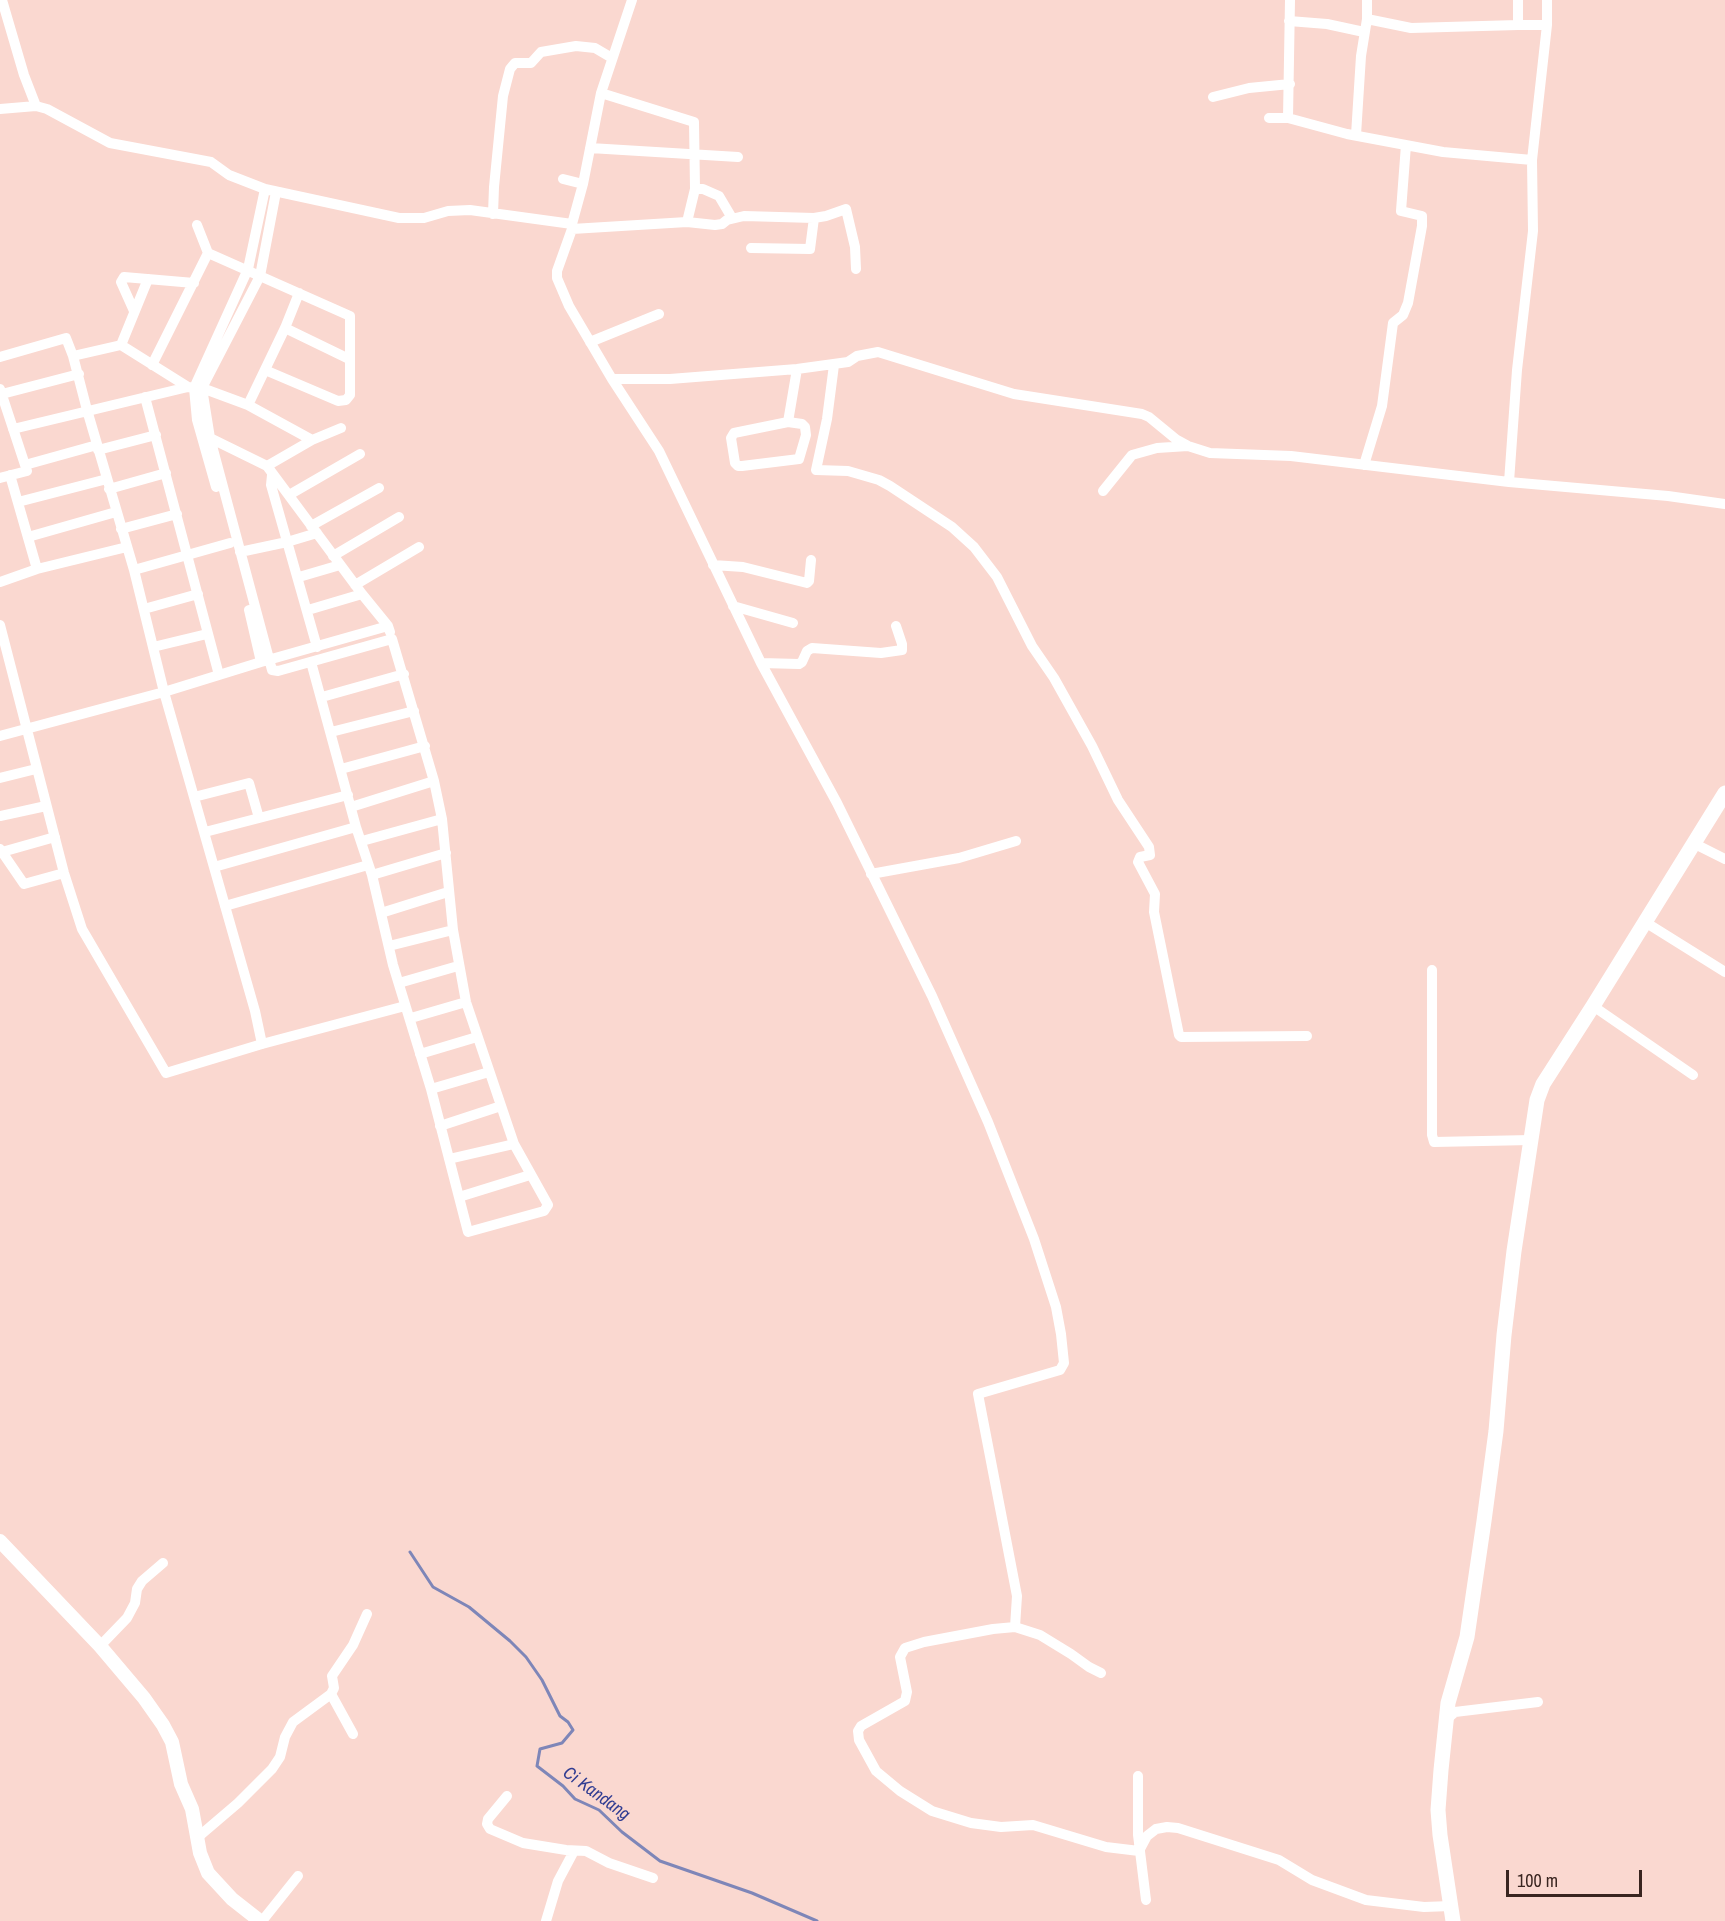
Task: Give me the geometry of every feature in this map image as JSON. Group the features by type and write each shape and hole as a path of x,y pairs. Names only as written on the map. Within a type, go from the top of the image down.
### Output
{"main road":[{"path":"1452,1914 1438,1810 1448,1703 1467,1637 1496,1431 1512,1261 1537,1100 1543,1084 1725,793"}],"street":[{"path":"2,0 24,75 36,106"},
{"path":"632,0 601,93 583,184 557,271 557,278 569,306 590,342 659,451 760,663 837,803 932,996 988,1122 1034,1239 1056,1307 1064,1363 1060,1370 978,1394 1017,1596 1015,1627"},
{"path":"1288,118 1290,0"},
{"path":"1356,135 1359,74 1367,19 1367,0"},
{"path":"1518,0 1518,24"},
{"path":"1509,482 1517,370 1533,231 1532,160 1548,25 1547,0"},
{"path":"1367,19 1411,28 1548,25"},
{"path":"1289,21 1327,24 1364,32"},
{"path":"494,214 494,186 503,96 510,69 515,63 531,63 541,52 576,46 595,48 612,58"},
{"path":"1213,97 1249,88 1290,84"},
{"path":"601,93 694,122 695,189 687,222"},
{"path":"0,109 36,106 47,109 110,143 211,162 229,175 271,190 399,218 424,218 448,211 470,210 540,218 572,226 687,222 715,225 744,216 814,218 846,209 855,247 856,270"},
{"path":"1269,118 1288,118 1406,145 1466,154 1532,160"},
{"path":"1364,465 1382,406 1393,323 1403,315 1408,303 1422,226 1422,216 1401,211 1406,145"},
{"path":"590,148 738,157"},
{"path":"563,179 583,184"},
{"path":"695,189 719,196 732,218"},
{"path":"271,190 248,270 195,388 197,420 230,543 265,661 274,672 392,639"},
{"path":"265,661 240,552 195,388 260,276 271,190"},
{"path":"751,248 810,249 814,218"},
{"path":"197,225 208,253 350,316 350,394 346,400 338,401 265,370"},
{"path":"152,366 208,253"},
{"path":"134,310 121,279 124,277 194,283"},
{"path":"121,345 148,279"},
{"path":"248,405 299,293"},
{"path":"590,342 659,314"},
{"path":"285,328 350,359"},
{"path":"0,357 66,338 73,356 97,447 134,570 164,692 255,1011 262,1044"},
{"path":"73,356 121,345 152,366 195,388 248,405 312,440"},
{"path":"612,379 670,379 797,369 848,362 869,352 887,353 1014,394 1142,414 1188,447"},
{"path":"834,365 825,430 816,470 848,471 879,480 890,486 952,527 974,548 997,577 1032,646 1054,678 1092,746 1118,800 1149,847 1150,855 1140,857 1138,862 1155,894 1154,912 1179,1035 1307,1036"},
{"path":"788,422 797,369"},
{"path":"38,569 18,502 5,477 27,471 1,392 79,374"},
{"path":"13,429 87,410 195,388"},
{"path":"145,397 219,675"},
{"path":"788,422 802,424 805,427 806,435 799,459 742,466 735,463 731,438 734,433 788,422"},
{"path":"269,470 312,440 341,428"},
{"path":"25,465 156,435"},
{"path":"210,438 269,470 358,590 388,626 434,780 442,819 448,892 458,966 466,1002 514,1144 548,1205 544,1210 468,1232 431,1089 411,1018 405,1006 312,662"},
{"path":"1103,491 1132,455 1157,448 1188,447 1214,453 1291,456 1509,482 1603,489 1725,504"},
{"path":"289,495 360,454"},
{"path":"269,470 271,485 317,646"},
{"path":"18,502 166,473"},
{"path":"240,552 287,542 314,530 379,488"},
{"path":"28,537 116,512"},
{"path":"121,529 177,514"},
{"path":"333,556 399,517"},
{"path":"134,570 230,543"},
{"path":"0,582 38,569 127,547"},
{"path":"308,610 358,590 419,547"},
{"path":"713,565 743,567 807,583 811,560"},
{"path":"299,577 340,565"},
{"path":"144,609 198,594"},
{"path":"733,606 793,623"},
{"path":"0,625 36,769 82,930 166,1073 262,1044 405,1006"},
{"path":"0,736 164,692 388,626"},
{"path":"760,663 799,664 807,651 812,648 881,653 902,650 903,644 896,626"},
{"path":"153,647 207,634"},
{"path":"322,697 404,674"},
{"path":"331,732 414,711"},
{"path":"341,769 425,746"},
{"path":"0,778 36,769"},
{"path":"351,807 434,780"},
{"path":"194,796 249,783 260,818"},
{"path":"204,832 348,795"},
{"path":"0,816 46,806"},
{"path":"362,841 442,819"},
{"path":"214,867 356,827"},
{"path":"55,837 1,850 24,884 64,873"},
{"path":"871,874 959,858 1016,841"},
{"path":"1693,843 1725,859"},
{"path":"225,906 370,870 446,854"},
{"path":"381,913 448,892"},
{"path":"1645,922 1725,972"},
{"path":"389,946 453,930"},
{"path":"399,983 458,966"},
{"path":"1432,970 1432,1135 1434,1142 1531,1140"},
{"path":"411,1018 466,1002"},
{"path":"1593,1006 1693,1075"},
{"path":"420,1054 477,1036"},
{"path":"431,1089 489,1072"},
{"path":"440,1126 501,1106"},
{"path":"449,1160 514,1144"},
{"path":"459,1197 530,1175"},
{"path":"0,1541 100,1646 144,1698 163,1725 172,1742 181,1784 192,1809 200,1853 208,1873 232,1899 261,1921 298,1876"},
{"path":"100,1646 127,1618 142,1581 163,1563"},
{"path":"197,1838 233,1808 272,1769 280,1757 285,1737 293,1722 331,1694 334,1688 332,1676 353,1645 367,1614"},
{"path":"1101,1673 1040,1635 1015,1627 924,1642 905,1648 900,1657 907,1692 905,1701 861,1726 858,1731 861,1746 876,1771 932,1811 971,1823 1000,1827 1033,1825 1106,1847 1139,1851"},
{"path":"331,1694 353,1734"},
{"path":"1447,1719 1455,1712 1538,1702"},
{"path":"1138,1776 1139,1851 1146,1900"},
{"path":"507,1796 488,1820 487,1824 490,1828 515,1841 586,1851 609,1863 653,1878"},
{"path":"1139,1851 1147,1836 1156,1829 1178,1828 1279,1860 1312,1880 1354,1897 1424,1907 1452,1914"},
{"path":"546,1921 558,1881 574,1851"}],"waterway":[{"name":"Ci Kandang","path":"410,1552 433,1587 469,1607 526,1657 542,1680 560,1716 573,1730 562,1743 540,1749 537,1766 563,1786 575,1799 599,1810 622,1832 660,1861 752,1893 817,1921"}]}
